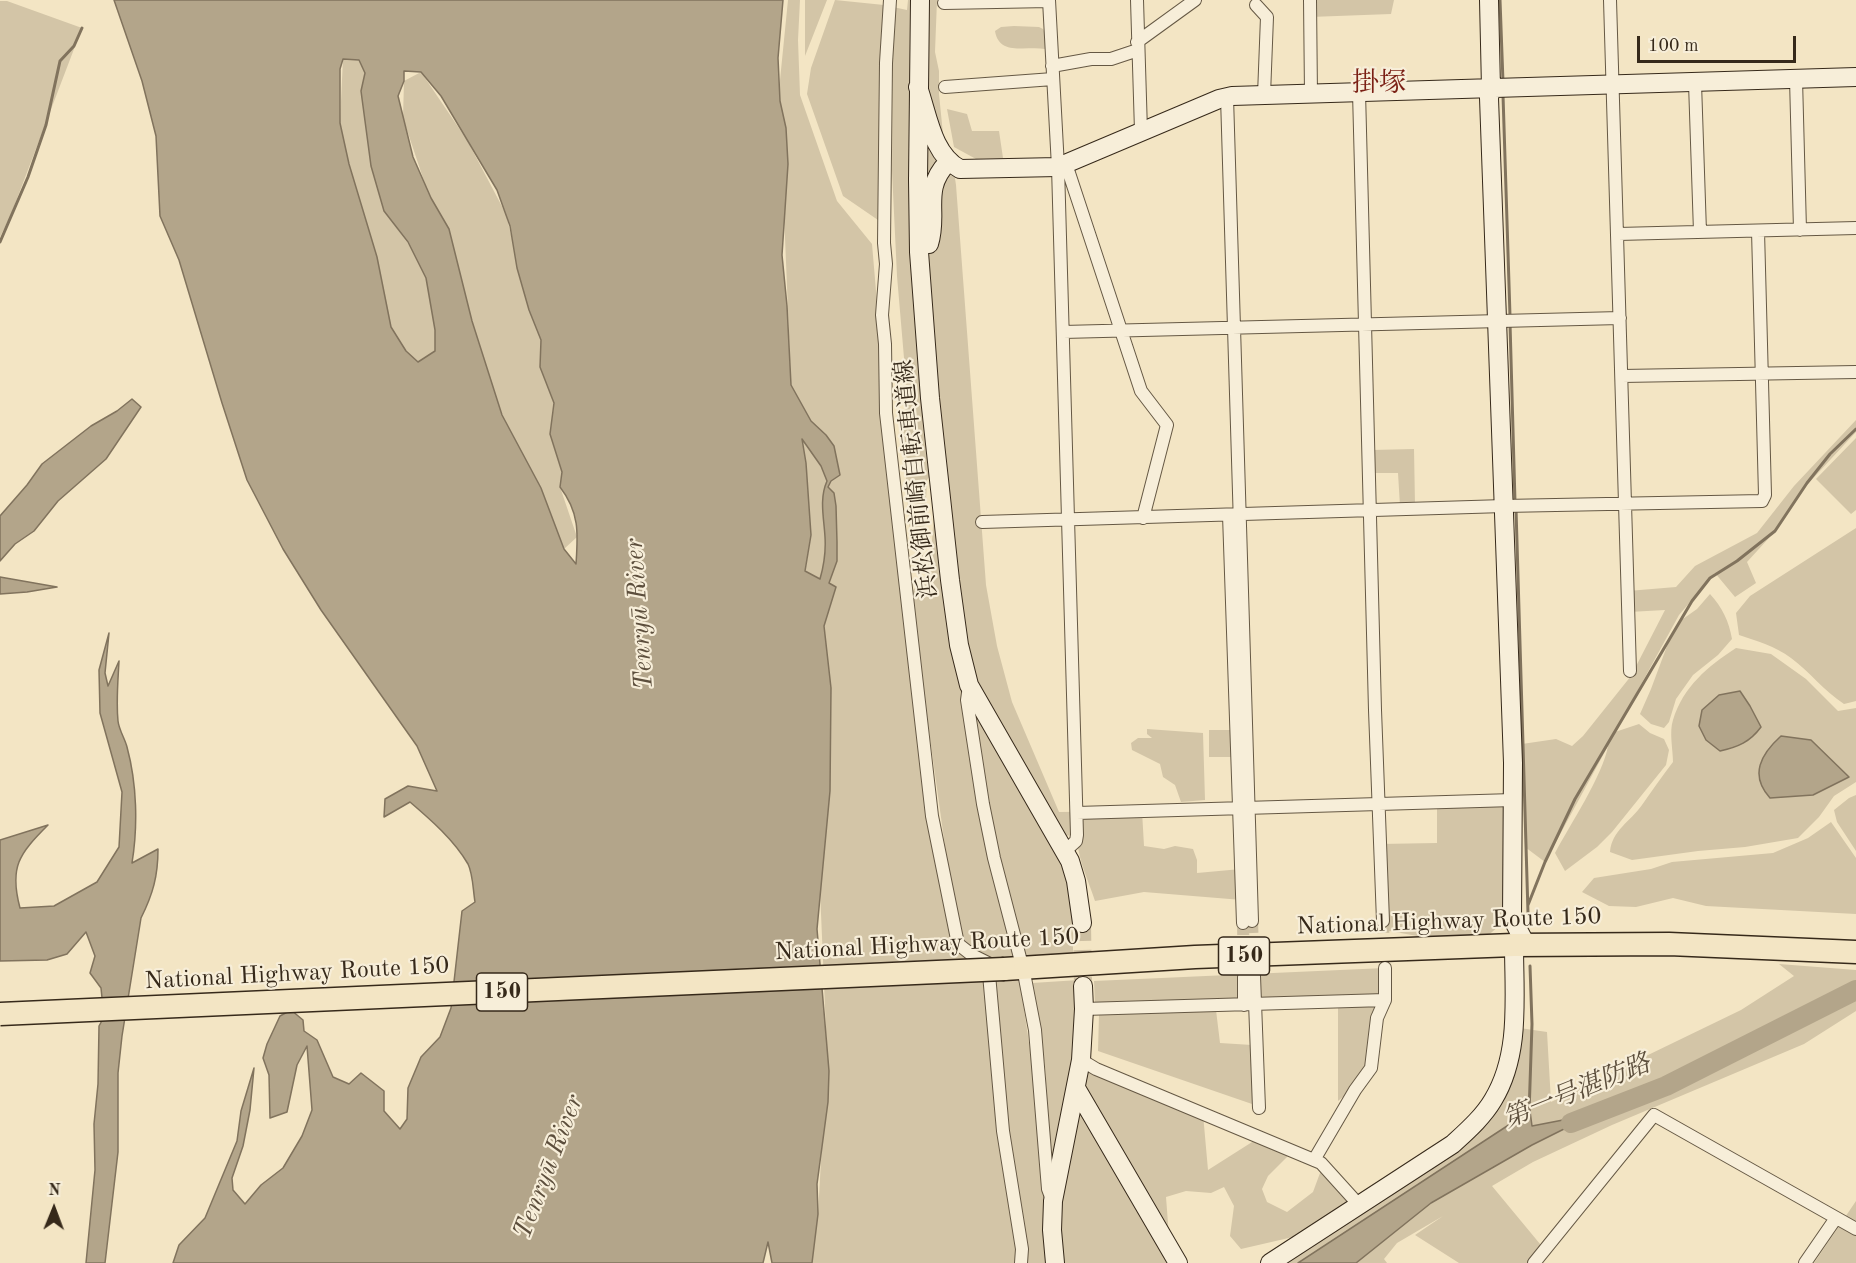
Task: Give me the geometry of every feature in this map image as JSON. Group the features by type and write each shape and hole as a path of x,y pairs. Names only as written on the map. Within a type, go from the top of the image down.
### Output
{"highway":[{"name":"National Highway Route 150","path":"0,1014 1013,969 1195,957 1485,946 1692,945 1856,952"}],"street":[{"path":"890,0 886,63 884,243 886,264 882,315 885,344 886,413 932,816 958,944 972,955 988,963 1003,1131 1022,1249 1022,1263"},
{"name":"浜松御前崎自転車道線","path":"920,0 918,87 920,254 930,398 959,645 969,685 1065,851 1076,881 1082,923"},
{"path":"944,3 1049,0 1053,79 1062,165 1063,332 1077,813 1076,841 1065,851"},
{"path":"1137,0 1141,131"},
{"path":"1052,66 1091,59 1111,59 1138,46 1195,0"},
{"path":"1310,0 1311,94"},
{"path":"1270,1263 1453,1144 1473,1126 1493,1101 1509,1068 1522,939 1512,918 1513,800 1490,98 1489,0"},
{"path":"1610,0 1630,671"},
{"path":"1256,5 1267,17 1263,95"},
{"path":"918,87 937,147 948,162 960,169 1062,165 1227,97 1856,77"},
{"path":"945,87 1053,79"},
{"path":"1796,79 1800,230"},
{"path":"1695,83 1700,232"},
{"path":"1359,92 1383,921"},
{"path":"1227,97 1234,328 1235,515 1247,922"},
{"path":"920,254 927,248 930,240 933,186 936,176 948,162"},
{"path":"1062,165 1142,391 1167,425 1143,518"},
{"path":"1618,234 1856,228"},
{"path":"982,522 1504,506 1762,501 1765,495 1758,231"},
{"path":"1063,332 1620,318"},
{"path":"1622,376 1856,372"},
{"path":"969,685 967,700 983,804 1013,969 1035,1030 1048,1189 1053,1201"},
{"path":"1077,813 1513,800"},
{"path":"1485,946 1498,936 1512,918"},
{"path":"1314,1160 1355,1090 1371,1068 1377,1018 1385,1000 1385,968"},
{"path":"1249,976 1259,1108"},
{"path":"1055,1263 1052,1230 1053,1201 1081,1060 1083,986"},
{"path":"1084,1009 1385,1000"},
{"path":"1081,1060 1096,1069 1321,1163 1359,1205"},
{"path":"1076,1088 1178,1263"},
{"path":"1534,1263 1654,1115 1856,1229"},
{"path":"1805,1263 1836,1218"}],"shaded area":[{"path":"788,0 800,0 798,40 800,95 837,201 872,244 888,431 935,826 953,904 910,594 930,570 935,497 947,600 985,840 1015,962 990,980 1020,981 1031,1057 1049,1263 810,1263 818,1214 827,1054 820,890 831,758 824,626 836,587 805,572 811,535 806,463 801,438 811,421 791,385 779,90"},
{"path":"805,0 827,0 805,56"},
{"path":"835,0 884,5 878,220 843,196 807,94 811,68"},
{"path":"908,0 937,0 935,52 939,71 943,134 951,152 956,185 986,585 997,646 1012,702 1059,812 1142,811 1144,846 1164,849 1175,846 1193,849 1197,860 1197,873 1241,869 1242,900 1144,892 1095,901 1081,860 1077,835 1062,836 984,699 972,668 933,471 927,480 923,559 911,547 903,437 907,393 897,276 892,171 893,7 907,10"},
{"path":"1310,0 1394,0 1391,14 1310,17"},
{"path":"0,1 7,1 82,28 10,217 0,237"},
{"path":"1001,27 1043,29 1047,37 1045,49 1014,48 1002,44 995,31"},
{"path":"343,58 359,60 365,73 384,211 412,249 426,278 435,330 435,351 417,362 406,351 391,327 377,257 349,164 340,123"},
{"path":"421,72 467,140 506,214 529,310 541,340 540,367 554,403 550,434 562,472 560,487 577,537 564,549 541,488 502,415 403,118 404,81"},
{"path":"947,109 967,114 972,131 999,131 1003,158 976,159 954,147"},
{"path":"1856,420 1856,432 1805,487 1768,539 1747,562 1756,583 1735,597 1715,573 1679,615 1615,732 1639,724 1650,733 1664,739 1669,750 1666,765 1612,832 1597,847 1565,871 1555,853 1600,771 1608,746 1545,862 1525,847 1522,744 1556,739 1572,746 1583,736 1631,676 1665,610 1629,612 1628,591 1676,587 1695,566 1757,533 1794,486"},
{"path":"1856,438 1856,510 1851,514 1816,479"},
{"path":"1414,449 1415,505 1400,506 1398,473 1373,473 1372,450"},
{"path":"1856,528 1856,701 1844,704 1798,663 1779,650 1739,635 1736,613 1750,596"},
{"path":"1710,594 1724,615 1732,639 1718,655 1693,675 1676,699 1669,722 1664,728 1651,724 1640,714 1670,638 1680,621 1697,609"},
{"path":"1736,648 1771,654 1806,679 1838,711 1856,708 1856,782 1834,796 1819,817 1798,838 1745,847 1632,860 1610,852 1611,844 1618,832 1642,805 1673,762 1672,725 1683,697 1706,670"},
{"path":"973,705 1061,854 1073,895 1073,956 1026,960 997,849"},
{"path":"1147,729 1203,733 1205,800 1181,802 1175,785 1163,777 1160,764 1132,750 1131,743 1138,738 1152,738 1147,734"},
{"path":"1209,730 1237,730 1237,757 1209,757"},
{"path":"1856,795 1856,851 1837,822 1834,810"},
{"path":"1509,800 1506,907 1499,926 1485,938 1434,939 1384,930 1387,910 1380,844 1437,843 1437,802"},
{"path":"1831,822 1856,858 1856,914 1706,906 1673,898 1636,907 1609,906 1582,892 1594,878 1651,869 1672,862 1773,853 1808,838"},
{"path":"1779,964 1856,970 1856,1011 1804,1044 1612,1125 1533,1162 1492,1186 1545,1250 1534,1263 1459,1263 1415,1235 1443,1216 1397,1243 1384,1259 1387,1263 1273,1263 1319,1231 1241,1249 1230,1236 1234,1206 1224,1187 1211,1193 1186,1191 1166,1197 1170,1249 1080,1095 1085,1062 1203,1114 1208,1170 1260,1137 1293,1151 1268,1176 1262,1189 1267,1202 1287,1212 1313,1192 1323,1165 1355,1201 1384,1194 1496,1093 1513,1027 1547,1032 1551,1102 1741,1010 1794,976"},
{"path":"1385,968 1371,1068 1360,1083 1338,1101 1338,1001 1095,1004 1094,981"},
{"path":"1079,980 1076,1046 1052,1177 1045,1067 1032,983"},
{"path":"1216,1010 1220,1043 1252,1045 1252,1104 1098,1051 1099,1015"},
{"path":"1084,1108 1177,1263 1059,1263 1057,1220 1076,1118"},
{"path":"1856,1201 1856,1263 1814,1263"}],"water":[{"name":"Tenryū River","path":"114,0 783,0 778,58 780,101 786,128 788,164 782,255 791,385 811,421 834,446 840,475 831,481 828,487 834,493 836,506 837,561 829,583 836,587 824,626 831,688 830,791 817,929 829,1071 828,1102 817,1184 818,1214 812,1263 772,1263 768,1242 763,1263 173,1263 179,1245 205,1218 237,1141 241,1111 254,1068 250,1110 243,1146 232,1178 233,1190 245,1204 261,1185 283,1168 302,1136 312,1110 307,1046 297,1065 287,1112 270,1118 269,1075 263,1058 280,1016 291,1010 303,1020 304,1031 317,1040 333,1077 349,1084 361,1073 384,1091 384,1111 400,1129 407,1119 408,1088 421,1057 440,1037 451,1008 462,911 475,902 468,864 434,823 410,802 384,817 385,799 408,786 437,791 417,746 321,610 283,549 247,480 179,260 160,216 156,136 142,81","holes":["343,59 359,60 365,73 361,91 371,166 384,211 408,242 426,278 435,330 435,351 418,362 406,351 391,327 377,257 349,164 340,123 340,69","404,71 421,72 441,96 497,190 510,226 517,268 529,310 541,340 540,367 554,403 550,434 562,472 560,487 571,506 576,524 576,564 564,549 541,488 502,415 472,321 449,229 431,198 413,157 398,96 404,81","802,439 821,466 827,481 823,502 825,553 820,579 805,571 811,535"]},
{"path":"132,399 141,407 106,459 58,501 34,531 15,544 0,561 0,516 42,464 91,426"},
{"path":"0,577 57,587 0,594"},
{"path":"109,633 105,673 108,686 119,661 118,721 127,747 135,790 136,820 132,863 158,849 158,859 154,885 141,918 122,1036 118,1073 118,1152 105,1263 86,1263 95,1170 94,1124 98,1084 99,1026 104,1017 101,988 90,973 95,956 86,932 67,954 47,960 0,961 0,840 48,825 30,844 19,862 16,882 20,908 54,906 97,882 119,847 122,792 100,713 99,670"},
{"path":"1740,691 1761,727 1743,743 1720,751 1706,740 1699,726 1702,710 1719,695"},
{"path":"1781,736 1811,740 1849,777 1813,795 1770,798 1760,781 1760,765 1768,750"},
{"path":"1530,1111 1532,1126 1594,1114 1532,1145 1431,1203 1356,1263 1298,1263"}],"waterway":[{"path":"1500,0 1503,82"},
{"path":"0,242 28,177 46,125 60,61 74,46 82,28"},
{"path":"1503,95 1510,316"},
{"path":"1510,323 1515,502"},
{"path":"1528,905 1545,862 1575,799 1692,601 1710,578 1737,561 1775,531 1807,483 1830,454 1856,429"},
{"path":"1516,509 1528,913"},
{"path":"1529,1114 1532,1024 1530,966"},
{"name":"第一号湛防路","path":"1571,1123 1666,1086 1856,990"}],"tunnel":[{"path":"1252,921 1254,976"},
{"path":"1383,921 1384,953"},
{"path":"1082,923 1083,986"},
{"path":"1243,923 1244,977"}],"district":[{"name":"掛塚","path":"1379,84"}]}
